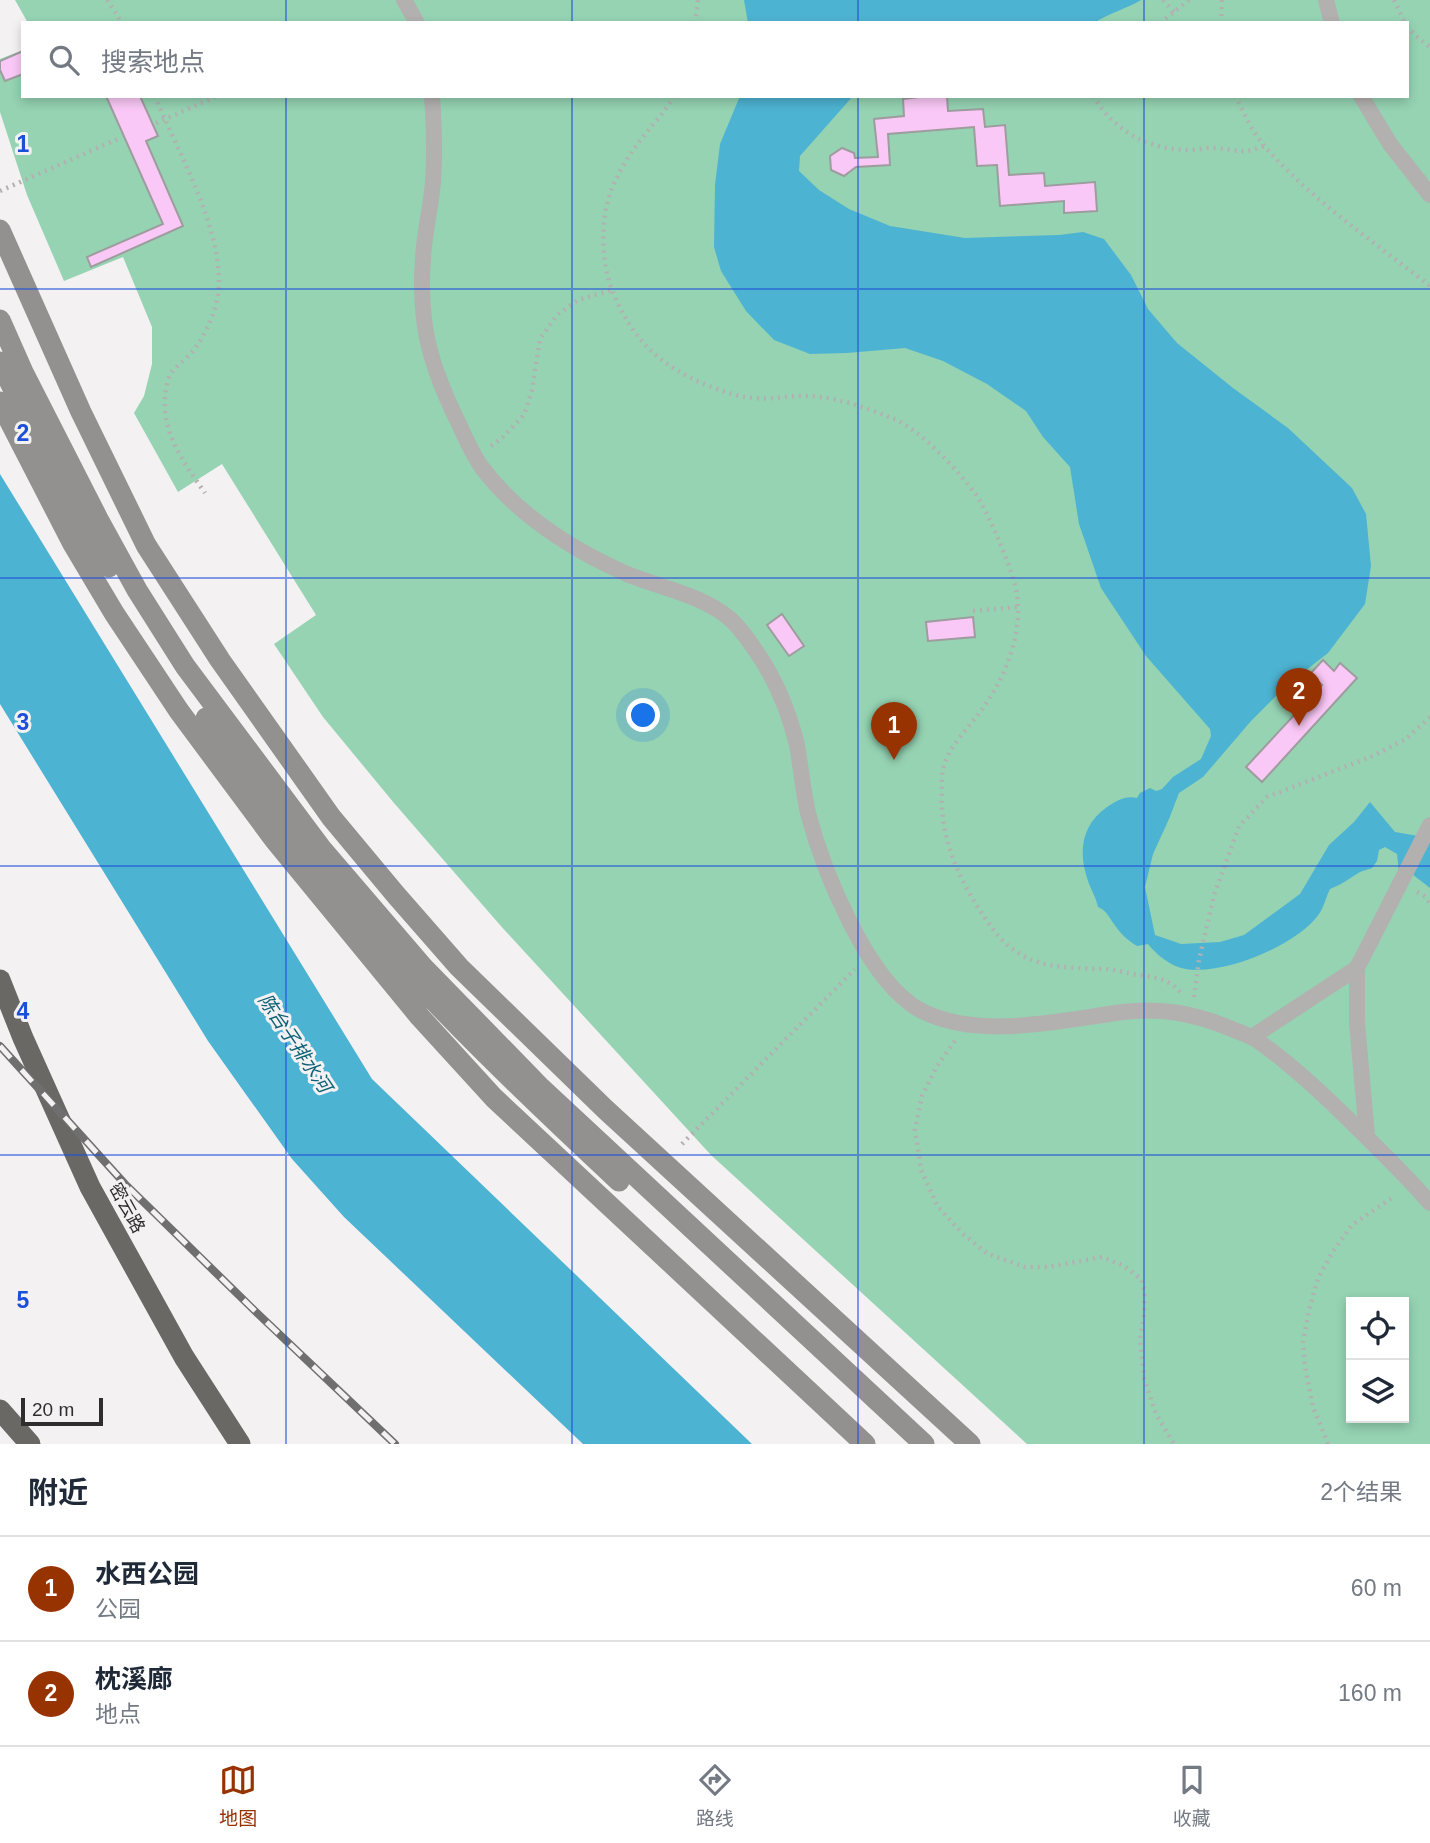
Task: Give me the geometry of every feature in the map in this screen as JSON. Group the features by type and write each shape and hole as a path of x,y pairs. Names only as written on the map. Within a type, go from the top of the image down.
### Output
{"highway":[{"name":"密云路","path":"0,980 90,1187 184,1357 240,1444"},
{"path":"0,1410 30,1444"}],"street":[{"path":"0,230 80,412 146,545 220,660 331,817 459,967 625,1127 970,1444"},
{"path":"0,320 23,372 137,590 185,666 321,848 423,967 541,1088 923,1444"},
{"path":"0,362 67,495 183,687 270,806 360,920 447,1014 552,1119 905,1444"},
{"path":"0,402 73,544 114,613 179,711 274,839 411,1007 494,1098 865,1444"}],"lane":[{"path":"404,0 416,21"},
{"path":"1326,0 1331,21"},
{"path":"432,98 433,184 423,255 422,289 426,332 439,377 475,456 504,493 533,520 597,559 709,606 729,618 743,632 761,658 787,711 797,746 808,812 832,882 868,956 901,997 922,1011 940,1018 988,1027 1162,1010 1209,1019 1252,1037 1298,1072 1367,1136 1430,1203"},
{"path":"1362,98 1390,144 1430,195"},
{"path":"1367,1136 1357,1023 1357,968 1430,825"},
{"path":"1252,1037 1357,968"}],"path":[{"path":"107,0 121,21"},
{"path":"695,21 698,0"},
{"path":"1163,0 1174,12"},
{"path":"1163,21 1189,0"},
{"path":"1221,21 1222,0"},
{"path":"1394,0 1404,21"},
{"path":"1409,28 1430,47"},
{"path":"156,98 205,213 214,240 218,266 219,286 215,306 202,338 171,375 164,408 167,427 175,446 205,493"},
{"path":"156,123 212,98"},
{"path":"673,98 668,108 633,150 610,194 604,223 603,245 607,277 628,324 655,356 678,372 727,393 756,399 810,396 836,400 897,420 921,436 942,456 976,496 992,524 1003,552 1014,583 1018,607 1009,661 984,708 954,745 943,770 941,801 952,858 983,915 1002,940 1021,955 1050,965 1109,969 1161,978 1178,989 1192,1015"},
{"path":"1095,98 1116,123 1149,145 1191,150 1215,148 1234,152 1249,152 1264,146"},
{"path":"1236,98 1264,146 1346,222 1430,286"},
{"path":"0,191 120,138"},
{"path":"475,456 503,437 524,415 532,390 540,339 557,315 578,300 612,290"},
{"path":"973,611 1018,607"},
{"path":"1192,1015 1199,960 1214,895 1240,826 1267,797 1373,756 1406,739 1430,717"},
{"path":"682,1143 868,956"},
{"path":"968,1024 937,1066 922,1096 915,1129 921,1170 938,1207 963,1234 988,1254 1025,1267 1048,1267 1102,1257 1124,1266 1141,1279 1145,1293 1140,1340 1144,1378 1156,1414 1174,1444"},
{"path":"1328,1444 1313,1407 1303,1342 1318,1278 1353,1225 1413,1185"}],"green space":[{"path":"15,0 1430,0 1430,1444 1027,1444 711,1155 500,925 323,717 274,644 316,615 222,464 178,492 134,413 144,396 152,364 152,327 123,257 64,281 27,195 0,112 0,59 21,51 21,98 1409,98 1409,21 27,21"}],"water":[{"path":"744,0 1141,0 1097,21 748,21"},
{"path":"739,98 851,98 800,156 799,171 819,190 849,209 890,226 965,238 1083,232 1104,239 1131,275 1148,309 1177,343 1288,428 1352,488 1366,514 1371,566 1365,604 1328,653 1287,685 1251,721 1203,777 1179,793 1153,854 1145,887 1155,935 1181,944 1220,942 1244,935 1300,894 1329,845 1354,822 1370,802 1395,832 1430,838 1430,888 1412,874 1399,872 1397,854 1385,847 1379,850 1377,861 1372,868 1330,889 1319,914 1308,926 1293,938 1254,957 1213,969 1194,970 1178,967 1148,944 1137,946 1124,936 1098,907 1088,881 1083,860 1087,831 1098,814 1107,807 1129,797 1137,798 1140,793 1150,788 1156,791 1162,789 1173,777 1201,759 1211,736 1210,729 1146,656 1101,588 1079,524 1070,467 1043,437 1026,411 987,384 943,361 905,348 810,354 774,340 746,311 721,271 714,247 715,185 720,144"},
{"name":"陈台子排水河","path":"0,474 372,1079 752,1444 583,1444 344,1217 292,1159 208,1041 0,704"}],"building":[{"path":"21,52 21,75 5,81 0,70 0,61"},
{"path":"107,98 141,98 158,136 146,141 183,226 91,267 87,257 163,224"},
{"path":"947,98 948,111 983,109 985,127 1005,125 1009,175 1044,173 1045,186 1095,182 1097,211 1064,213 1064,201 1000,206 997,165 977,166 974,127 888,134 890,165 856,167 844,176 831,170 830,156 842,148 854,153 855,158 878,157 874,119 904,116 903,99"},
{"path":"782,614 804,646 789,656 767,625"},
{"path":"973,617 975,637 928,641 926,622"},
{"path":"1323,660 1334,671 1340,663 1357,678 1262,782 1246,767 1322,685 1310,674"}],"railway":[{"path":"0,1046 125,1184 395,1444"}],"place":[{"name":"枕溪廊","path":"1299,726"},
{"name":"水西公园","path":"894,760"}]}
